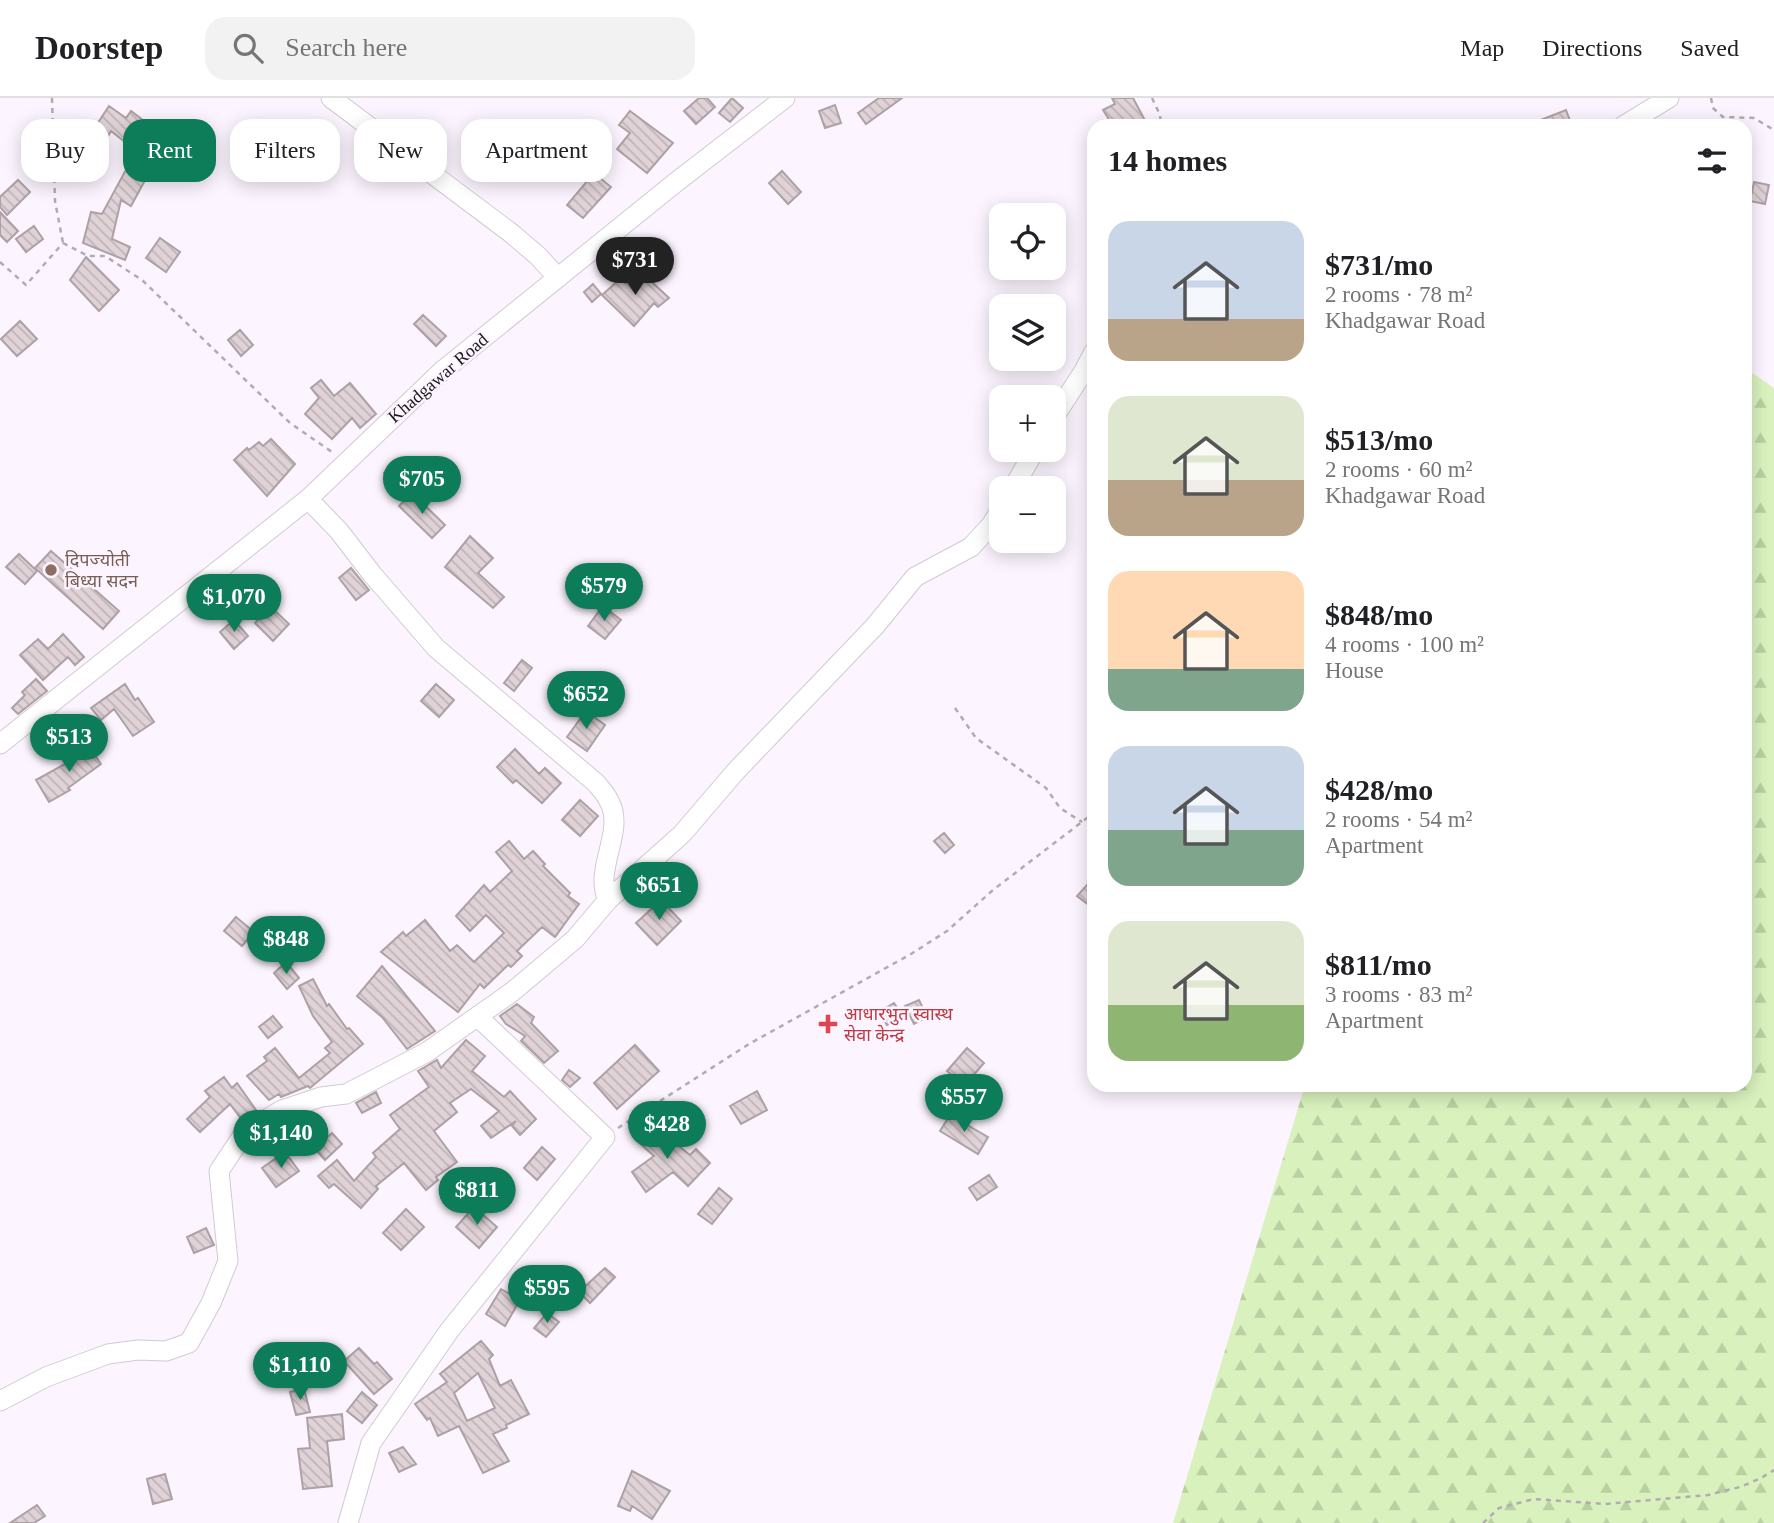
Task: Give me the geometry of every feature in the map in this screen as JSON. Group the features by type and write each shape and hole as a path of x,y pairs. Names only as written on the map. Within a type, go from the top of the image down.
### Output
{"street":[{"path":"331,98 511,233 558,278"},
{"name":"Khadgawar Road","path":"0,744 308,499 441,372 785,98"},
{"path":"1634,119 1669,98"},
{"path":"1066,399 1087,365"},
{"path":"308,499 339,531 436,648 596,783 610,802 614,817 605,871 605,894 608,900"},
{"path":"0,1401 46,1377 108,1354 138,1350 166,1351 189,1343 211,1303 228,1261 219,1171 245,1132 282,1110 321,1097 346,1094 427,1052 512,992 575,939 608,900 682,834 736,771 875,626 915,577 971,547 989,527"},
{"path":"348,1523 371,1443 449,1331 605,1137 478,1017"}],"path":[{"path":"52,98 55,201 63,243"},
{"path":"1152,98 1160,119"},
{"path":"1711,98 1713,108 1723,117 1754,118 1774,130"},
{"path":"0,262 26,285 63,243"},
{"path":"63,243 88,256 105,256 142,280 290,424 346,461"},
{"path":"955,708 975,738 1046,788 1060,808 1082,822"},
{"path":"605,1137 749,1044 911,954 947,931 993,890 1087,818"},
{"path":"1483,1523 1499,1508 1534,1499 1605,1504 1707,1494 1740,1487 1774,1470"}],"green space":[{"path":"1752,373 1774,388 1774,1523 1173,1523 1303,1092 1752,1092"}],"building":[{"path":"699,98 707,98 715,107 696,124 684,111"},
{"path":"732,98 743,108 730,122 719,113"},
{"path":"879,98 902,98 866,124 858,113"},
{"path":"1112,98 1133,98 1144,119 1109,119 1103,110 1115,104"},
{"path":"835,105 841,123 825,128 819,111"},
{"path":"109,106 126,118 131,111 142,119 123,119 123,140 111,131 109,134 109,119 101,119"},
{"path":"1566,110 1569,119 1543,119"},
{"path":"630,111 673,143 647,173 617,149 630,133 619,125"},
{"path":"782,171 801,192 788,204 769,183"},
{"path":"123,175 123,182 144,182 131,206 121,200 112,239 130,247 125,260 83,243 91,212 102,214"},
{"path":"18,180 30,192 7,215 0,207 0,197"},
{"path":"586,182 605,182 611,187 583,218 567,205"},
{"path":"1754,182 1769,185 1765,204 1752,201"},
{"path":"0,212 18,231 7,242 0,235"},
{"path":"34,226 43,239 26,252 16,239"},
{"path":"160,238 180,252 166,272 146,258"},
{"path":"86,257 119,290 99,311 70,280"},
{"path":"639,270 669,298 658,307 654,303 634,326 602,295 621,278 625,283"},
{"path":"593,284 601,294 592,302 584,292"},
{"path":"423,315 446,336 436,346 414,324"},
{"path":"20,321 37,339 17,356 1,339"},
{"path":"240,330 253,345 241,356 228,340"},
{"path":"321,380 334,396 350,383 376,414 360,428 352,418 332,439 305,414 319,398 311,388"},
{"path":"271,439 295,464 267,496 234,460 247,448 249,450 259,442 263,446"},
{"path":"397,461 409,474 395,486 384,473"},
{"path":"412,493 445,525 432,538 399,506"},
{"path":"470,536 493,558 478,573 504,597 493,608 445,567"},
{"path":"51,551 119,611 103,629 35,568"},
{"path":"19,554 37,571 25,584 6,567"},
{"path":"351,568 369,590 356,600 339,578"},
{"path":"603,606 621,620 605,639 588,626"},
{"path":"271,607 289,624 273,641 255,623"},
{"path":"234,620 248,636 234,649 220,632"},
{"path":"63,634 84,657 75,665 68,657 43,680 20,655 38,639 48,649"},
{"path":"522,660 532,668 514,691 504,683"},
{"path":"36,679 47,691 18,714 12,708 25,695 22,692"},
{"path":"125,684 154,722 133,736 114,709 101,720 91,708"},
{"path":"436,684 454,700 439,717 421,701"},
{"path":"586,711 605,725 587,751 567,737"},
{"path":"87,744 101,764 68,788 70,790 49,802 36,780 74,759 71,755"},
{"path":"515,749 539,774 545,768 561,783 542,803 516,780 513,783 497,767"},
{"path":"580,800 598,816 580,836 562,820"},
{"path":"944,833 954,845 945,853 934,841"},
{"path":"509,841 524,859 533,851 545,864 543,866 570,893 568,896 579,904 555,937 542,927 517,951 522,956 511,967 508,965 484,988 480,984 458,1012 381,952 403,932 406,936 425,920 450,951 457,945 474,962 504,933 486,915 470,931 456,916 484,885 490,892 512,871 496,852"},
{"path":"1087,885 1087,904 1077,896"},
{"path":"661,900 681,921 657,945 636,923"},
{"path":"236,917 254,932 242,946 224,931"},
{"path":"286,962 299,978 287,989 274,973"},
{"path":"382,966 435,1031 407,1049 382,1017 357,996"},
{"path":"313,979 327,1006 329,1004 347,1029 363,1044 310,1088 308,1086 281,1097 279,1094 269,1100 247,1076 267,1061 264,1057 275,1048 299,1078 330,1053 325,1048 332,1042 313,1016 299,986"},
{"path":"919,1000 927,1017 914,1024 905,1006"},
{"path":"894,1003 902,1015 887,1025 879,1012"},
{"path":"517,1004 534,1017 531,1023 558,1051 544,1063 521,1041 525,1036 506,1024 500,1016"},
{"path":"273,1016 282,1027 268,1038 259,1027"},
{"path":"466,1040 485,1056 472,1071 504,1097 510,1091 536,1119 520,1135 512,1126 516,1121 491,1138 481,1126 499,1111 471,1089 450,1103 457,1112 434,1131 457,1162 436,1177 438,1180 426,1190 404,1163 376,1186 378,1189 361,1208 334,1184 329,1188 318,1176 337,1160 354,1181 376,1157 373,1153 400,1129 390,1115 429,1087 418,1071 437,1060 441,1068"},
{"path":"635,1045 659,1071 617,1109 594,1083"},
{"path":"967,1048 984,1063 964,1086 947,1071"},
{"path":"569,1070 580,1078 570,1087 562,1080"},
{"path":"224,1077 232,1088 237,1083 256,1110 242,1120 230,1104 200,1132 187,1119 210,1097 205,1091"},
{"path":"757,1091 767,1110 741,1124 730,1106"},
{"path":"376,1092 381,1103 362,1113 356,1103"},
{"path":"950,1115 988,1137 978,1154 940,1131"},
{"path":"651,1124 690,1155 696,1149 710,1163 688,1186 673,1172 646,1192 632,1172 654,1156 637,1141"},
{"path":"332,1133 342,1144 325,1160 315,1149"},
{"path":"542,1147 555,1159 537,1180 524,1168"},
{"path":"285,1152 299,1171 276,1187 262,1168"},
{"path":"989,1175 997,1187 977,1200 969,1188"},
{"path":"475,1181 490,1192 481,1206 465,1195"},
{"path":"719,1188 732,1199 712,1224 698,1214"},
{"path":"474,1207 497,1227 479,1248 456,1227"},
{"path":"406,1209 424,1227 401,1250 383,1233"},
{"path":"206,1228 214,1245 194,1253 187,1237"},
{"path":"605,1268 615,1277 590,1303 579,1292"},
{"path":"501,1289 520,1300 505,1326 486,1314"},
{"path":"547,1313 559,1322 546,1337 534,1328"},
{"path":"481,1341 493,1355 489,1359 500,1386 511,1380 529,1414 493,1434 509,1461 483,1473 459,1426 438,1436 430,1418 427,1420 415,1404 447,1382 440,1374","holes":["478,1373 495,1408 467,1421 454,1393"]},
{"path":"359,1348 374,1364 377,1362 392,1379 374,1394 344,1361"},
{"path":"304,1389 310,1412 296,1415 290,1392"},
{"path":"362,1392 377,1405 362,1423 347,1411"},
{"path":"342,1414 344,1439 327,1441 332,1486 303,1489 298,1449 310,1448 307,1418"},
{"path":"403,1447 416,1464 399,1472 389,1453"},
{"path":"632,1471 670,1491 652,1519 632,1506 630,1511 618,1506"},
{"path":"165,1474 172,1499 153,1504 147,1479"},
{"path":"37,1505 45,1516 34,1523 10,1523"}],"place":[{"name":"दिपज्योती बिध्या सदन","path":"51,570"},
{"name":"आधारभुत स्वास्थ सेवा केन्द्र","path":"828,1024"}]}
